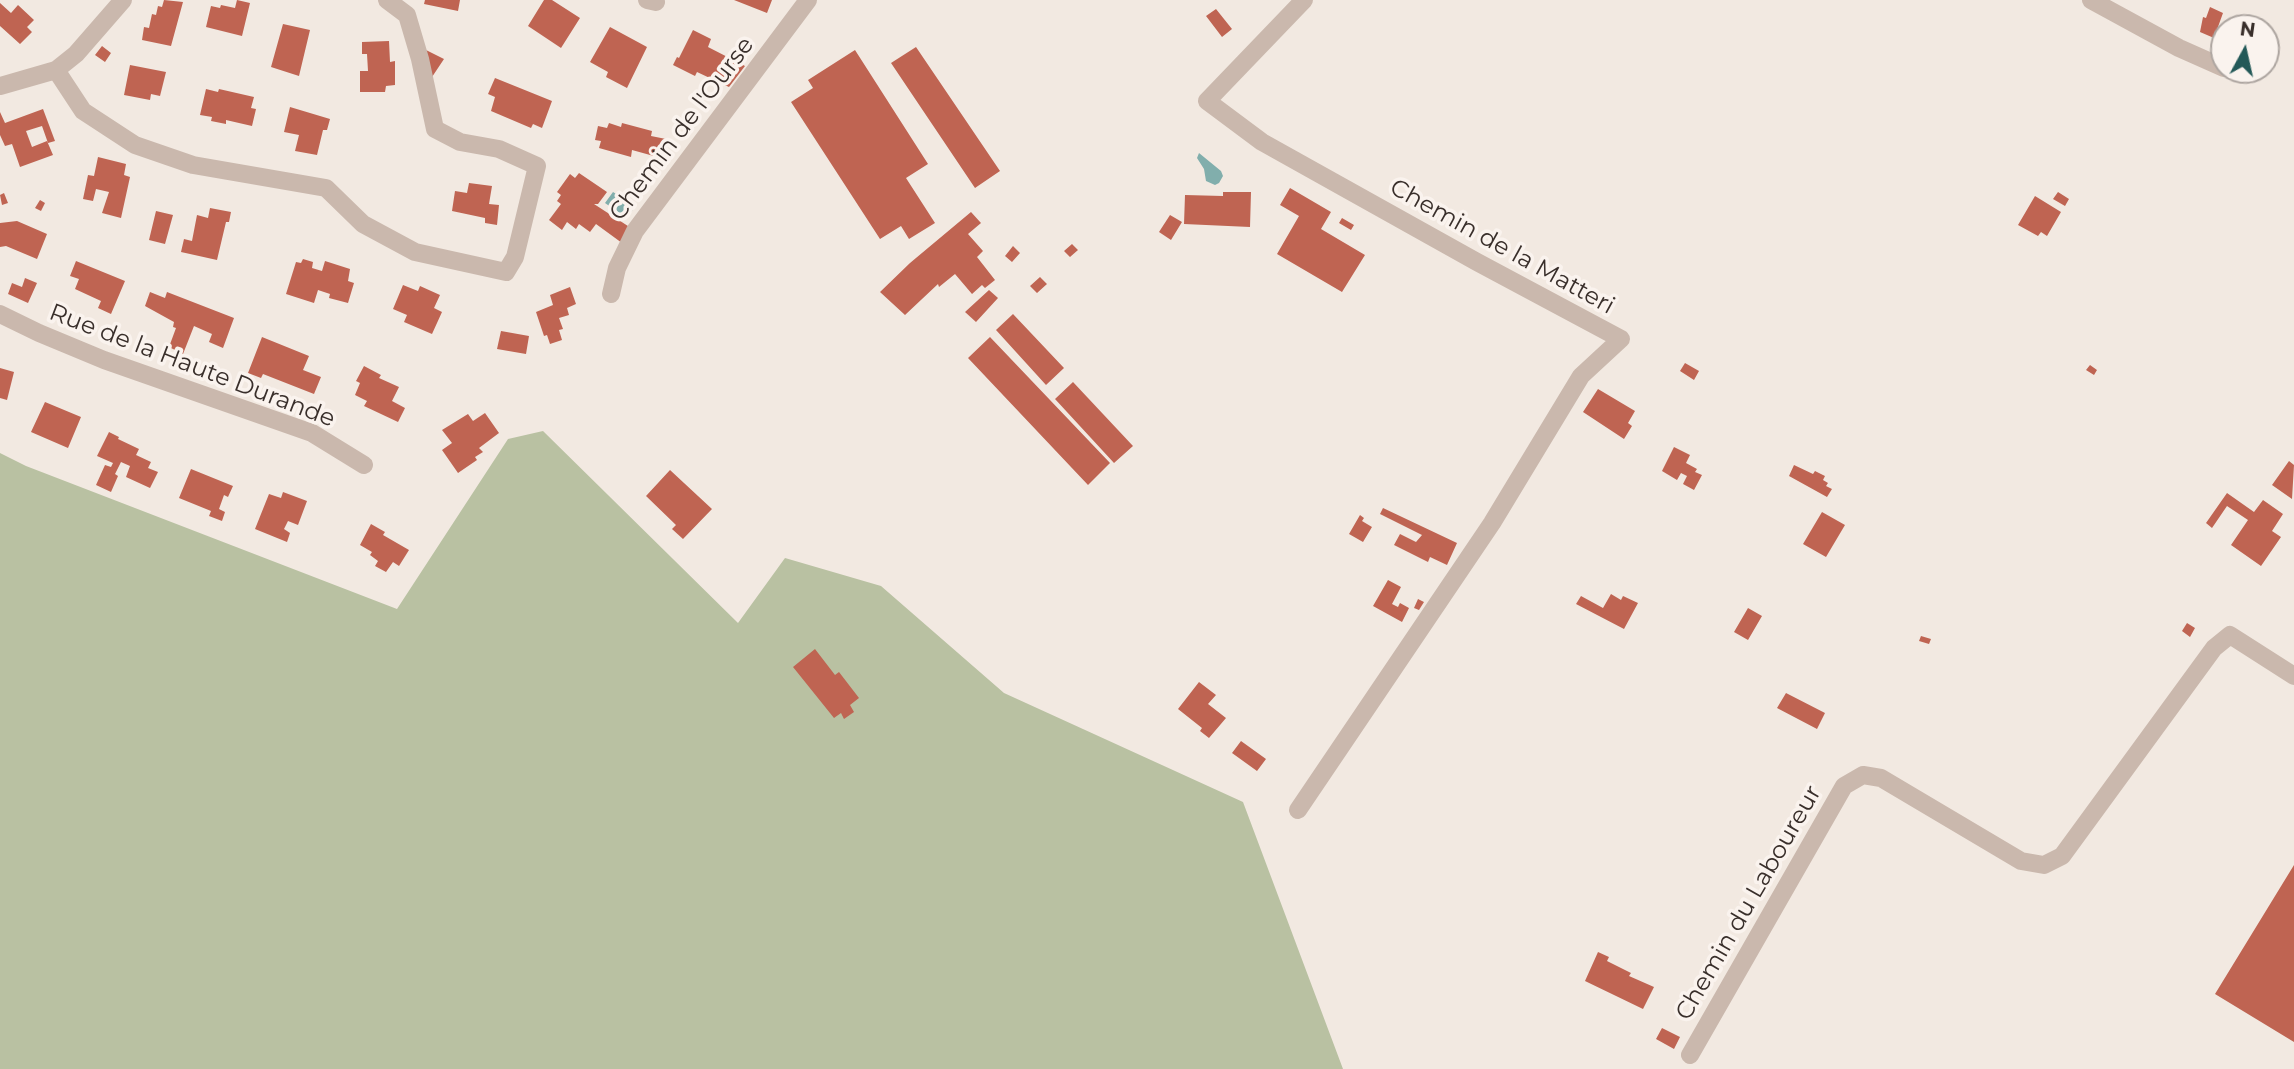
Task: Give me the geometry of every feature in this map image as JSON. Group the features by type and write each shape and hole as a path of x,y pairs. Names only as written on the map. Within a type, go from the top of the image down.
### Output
{"street":[{"path":"0,86 56,70 76,54 123,0"},
{"path":"56,70 83,111 135,145 193,165 326,188 363,224 415,252 506,272 515,257 537,166 499,149 460,142 435,129 421,59 407,15 387,0"},
{"name":"Chemin de l'Ourse","path":"611,294 617,268 635,231 808,0"},
{"name":"Chemin de la Matteri","path":"1298,810 1492,523 1581,376 1621,339 1262,142 1208,102 1304,0"},
{"path":"2091,0 2210,62"},
{"name":"Rue de la Haute Durande","path":"0,314 104,360 312,433 364,465"},
{"name":"Chemin du Laboureur","path":"1690,1055 1844,786 1863,775 1881,778 2021,861 2044,864 2062,856 2214,648 2230,635 2294,676"}],"green space":[{"path":"543,431 738,623 785,558 881,586 1004,693 1243,802 1343,1069 0,1069 0,453 26,466 397,609 508,439"}],"water":[{"path":"1199,153 1221,171 1223,176 1219,183 1215,185 1206,181 1204,169 1197,158"},
{"path":"613,192 635,206 627,218 605,203"}],"building":[{"path":"164,0 183,2 171,46 142,40 144,27 149,28 152,14 156,15 158,6 162,7"},
{"path":"237,0 250,3 242,36 206,27 211,6 235,8"},
{"path":"425,0 460,0 458,11 424,4"},
{"path":"544,0 552,0 580,18 561,48 528,26"},
{"path":"734,0 772,0 767,13"},
{"path":"0,3 11,13 18,5 34,20 27,27 32,32 20,44 0,26"},
{"path":"2210,7 2223,13 2210,14 2210,36 2200,32 2203,17 2206,18"},
{"path":"1216,9 1232,29 1222,37 1206,16"},
{"path":"283,24 310,30 299,76 271,67"},
{"path":"610,27 647,47 627,88 606,77 608,72 590,62"},
{"path":"693,30 711,39 708,47 745,66 729,87 697,72 695,76 673,65"},
{"path":"389,41 390,62 395,61 395,85 386,86 385,92 360,92 360,71 368,71 367,54 362,54 362,42"},
{"path":"102,46 111,53 105,62 95,55"},
{"path":"916,47 1000,171 975,188 891,63"},
{"path":"426,50 444,59 430,80"},
{"path":"855,50 928,164 906,178 935,223 909,239 901,226 880,239 791,102 813,88 808,80"},
{"path":"130,65 166,72 160,96 151,94 150,100 124,95"},
{"path":"495,78 552,101 542,128 533,124 531,128 491,111 495,97 488,94"},
{"path":"206,89 218,92 219,89 254,97 251,108 256,109 252,126 226,120 226,124 211,121 212,117 200,115"},
{"path":"290,107 330,119 327,130 323,130 317,155 295,151 299,135 284,132"},
{"path":"43,109 55,141 48,143 42,126 26,131 32,147 47,141 53,155 20,167 12,144 5,146 0,135 0,112 5,123"},
{"path":"609,123 621,127 622,123 652,131 651,136 666,139 661,158 632,150 631,157 599,148 601,141 595,140 598,126 607,128"},
{"path":"98,157 126,164 124,175 130,177 121,218 102,213 109,192 96,189 93,201 83,199 88,175 94,176"},
{"path":"579,173 607,192 598,204 594,204 631,228 622,243 596,224 590,232 579,224 576,229 567,222 562,230 549,220 561,204 557,201 561,195 557,192 570,174 575,178"},
{"path":"469,183 492,186 489,204 499,205 497,225 485,223 485,218 452,211 455,191 467,193"},
{"path":"1290,188 1331,212 1321,229 1365,255 1342,292 1277,254 1299,216 1280,205"},
{"path":"1223,192 1251,192 1250,227 1184,224 1185,195 1223,196"},
{"path":"2058,192 2069,199 2065,206 2053,199"},
{"path":"4,193 8,203 2,205 0,195"},
{"path":"2035,196 2061,212 2047,236 2041,232 2038,236 2018,225"},
{"path":"40,200 45,203 41,211 35,208"},
{"path":"210,208 231,212 217,260 181,252 184,239 192,241 197,215 208,218"},
{"path":"156,211 173,215 165,244 149,240"},
{"path":"971,212 981,223 968,234 983,251 977,257 995,280 985,288 982,285 972,294 955,274 939,287 938,284 905,315 880,292"},
{"path":"1170,215 1182,222 1171,240 1159,232"},
{"path":"1342,218 1354,225 1351,230 1339,223"},
{"path":"17,221 47,234 37,259 6,246 0,247 0,223"},
{"path":"1072,244 1078,250 1070,257 1064,251"},
{"path":"1013,246 1020,253 1012,262 1005,256"},
{"path":"303,259 313,262 312,268 322,271 325,261 350,269 348,281 354,283 348,303 329,298 330,294 318,290 314,303 286,294 296,262 301,263"},
{"path":"76,261 125,281 111,314 98,308 101,301 75,289 79,279 70,276"},
{"path":"1040,277 1047,284 1037,293 1030,286"},
{"path":"25,278 37,283 28,303 8,294 12,283 22,287"},
{"path":"403,285 418,291 420,286 440,295 434,308 442,312 432,334 404,322 407,315 393,309"},
{"path":"570,287 576,304 567,308 569,315 559,318 563,329 559,330 562,340 550,344 547,335 544,336 536,312 553,305 550,295"},
{"path":"989,290 998,298 976,322 965,312"},
{"path":"150,292 165,298 167,292 234,318 223,348 209,342 212,334 194,326 183,354 169,347 176,328 173,327 174,322 145,306"},
{"path":"1013,314 1064,368 1046,385 996,330"},
{"path":"501,331 529,336 526,354 497,349"},
{"path":"262,337 309,356 303,370 321,377 314,394 263,374 261,378 248,373"},
{"path":"990,337 1110,463 1088,485 968,358"},
{"path":"1685,363 1699,371 1694,380 1680,371"},
{"path":"2090,365 2097,370 2094,375 2086,370"},
{"path":"364,366 381,375 379,378 399,387 392,401 405,408 398,422 364,406 367,401 355,395 360,383 356,381"},
{"path":"0,368 14,372 7,400 0,398"},
{"path":"1073,382 1133,446 1114,463 1055,399"},
{"path":"1598,389 1635,411 1628,423 1632,426 1624,439 1583,412"},
{"path":"45,402 81,417 68,448 31,432"},
{"path":"485,413 499,433 479,448 483,452 475,457 477,460 458,473 442,450 452,443 442,430 468,414 473,421"},
{"path":"109,432 139,449 136,455 151,462 148,468 158,472 150,488 126,477 130,466 121,462 111,492 96,485 105,465 111,467 113,463 97,456"},
{"path":"1674,447 1690,455 1686,463 1702,475 1694,490 1683,484 1687,476 1681,473 1677,480 1662,471"},
{"path":"2289,461 2294,465 2292,499 2272,485"},
{"path":"1794,465 1813,474 1815,471 1825,476 1823,480 1828,483 1826,486 1832,489 1827,497 1789,476"},
{"path":"191,469 233,486 228,497 224,495 219,509 225,512 222,521 209,516 211,511 179,498"},
{"path":"670,470 712,509 683,539 672,529 676,525 646,496"},
{"path":"283,492 307,501 298,525 288,521 284,529 290,533 287,542 255,529 269,494 281,498"},
{"path":"2227,493 2254,512 2263,500 2283,514 2272,531 2281,537 2261,566 2231,545 2248,520 2227,506 2212,528 2206,523"},
{"path":"1383,508 1457,543 1447,565 1430,557 1428,562 1394,545 1400,534 1416,542 1422,535 1380,514"},
{"path":"1822,512 1845,525 1826,557 1803,544"},
{"path":"1360,515 1364,518 1362,521 1372,527 1363,542 1349,534"},
{"path":"371,524 385,532 383,535 409,550 399,566 393,562 386,572 375,566 378,561 370,555 372,552 360,545"},
{"path":"1388,580 1401,587 1392,604 1398,607 1400,603 1409,608 1402,622 1373,606"},
{"path":"1611,594 1621,600 1623,596 1638,603 1624,629 1576,604 1581,596 1603,608"},
{"path":"1418,599 1424,602 1419,610 1414,608"},
{"path":"1748,608 1762,616 1748,640 1734,632"},
{"path":"2187,623 2195,628 2190,637 2182,631"},
{"path":"1921,636 1931,639 1929,644 1919,641"},
{"path":"815,649 835,675 839,672 859,698 850,705 854,712 844,719 841,713 834,718 793,667"},
{"path":"1199,682 1216,695 1208,704 1226,718 1209,738 1200,731 1202,728 1178,709"},
{"path":"1786,693 1825,713 1817,729 1777,708"},
{"path":"1241,741 1266,759 1257,771 1232,753"},
{"path":"2294,865 2294,1042 2215,994"},
{"path":"1598,952 1609,957 1607,961 1631,973 1629,976 1654,987 1643,1009 1585,981"},
{"path":"1662,1028 1680,1037 1674,1049 1656,1039"}]}
